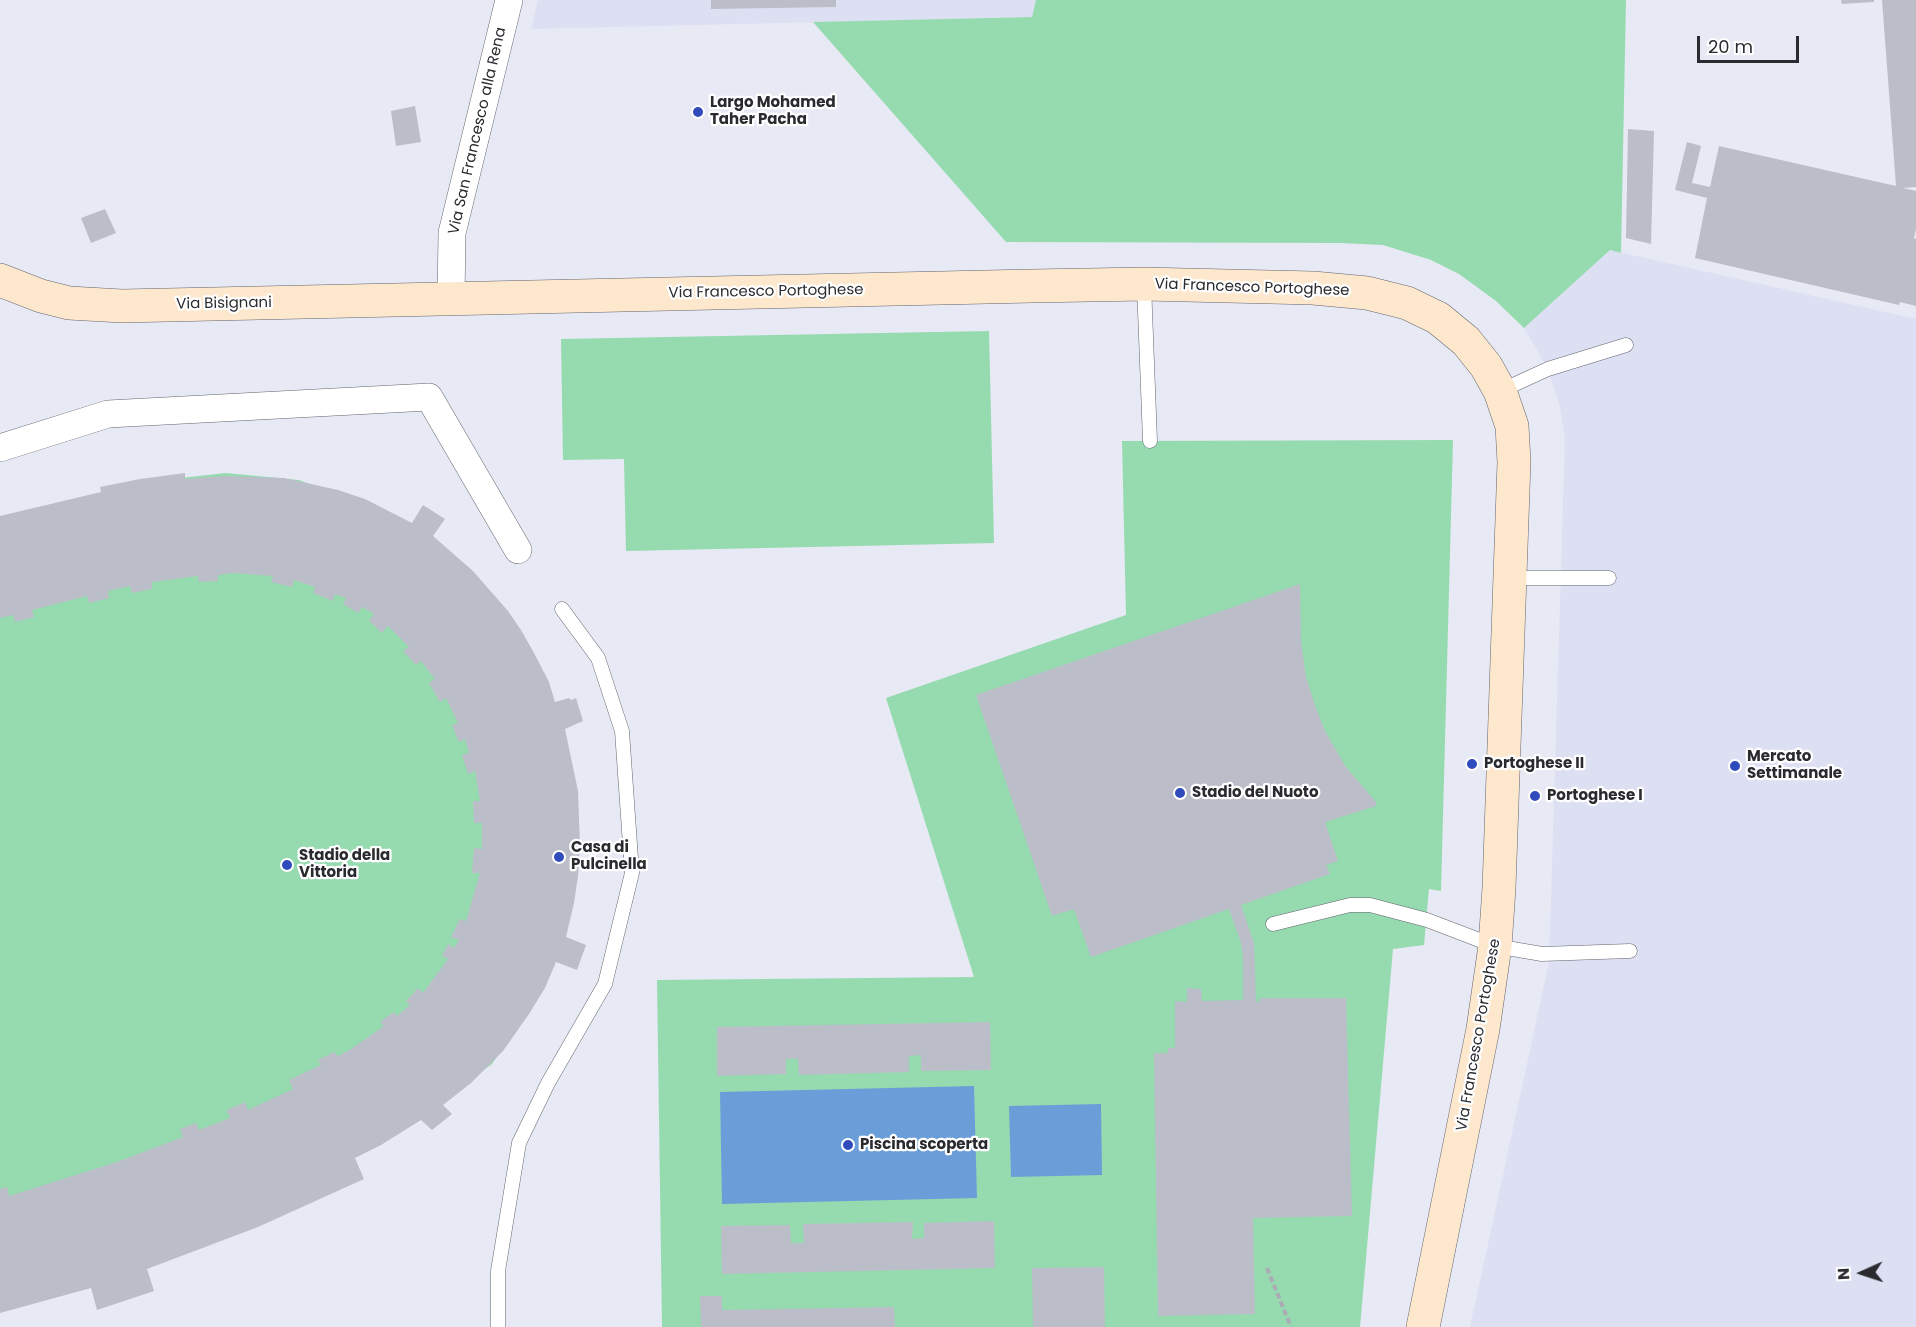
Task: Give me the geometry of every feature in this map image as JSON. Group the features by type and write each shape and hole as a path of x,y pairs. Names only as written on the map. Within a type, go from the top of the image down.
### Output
{"street":[{"name":"Via San Francesco alla Rena","path":"451,299 452,233 509,0"},
{"name":"Via Bisignani","path":"0,280 55,300 102,306 451,299"},
{"name":"Via Francesco Portoghese","path":"451,299 1144,284 1313,288 1367,293 1407,303 1438,318 1466,340 1486,366 1500,391 1512,426 1514,462 1499,888 1495,946 1483,1029 1423,1327"},
{"path":"0,448 108,414 429,397 518,549"}],"lane":[{"path":"1144,284 1150,441"},
{"path":"1500,391 1548,369 1626,345"},
{"path":"1510,578 1609,578"},
{"path":"498,1327 498,1271 519,1143 548,1083 605,984 632,873 622,731 598,658 562,609"},
{"path":"1273,924 1350,905 1370,905 1426,920 1495,946 1542,954 1630,951"}],"path":[{"path":"1268,1268 1291,1327"}],"shaded area":[{"path":"538,0 1036,0 1032,17 531,29"},
{"name":"Mercato Settimanale","path":"1610,250 1916,319 1916,1327 1470,1327 1549,962 1565,439 1560,407 1548,369 1524,328"}],"green space":[{"path":"1036,0 1626,0 1621,253 1610,250 1524,328 1496,301 1459,274 1431,260 1383,245 1006,242 813,22 1032,17"},
{"path":"989,331 994,543 626,551 624,459 563,460 561,339"},
{"name":"Stadio del Nuoto","path":"1453,440 1441,891 1429,889 1424,945 1393,949 1360,1327 662,1327 657,980 974,977 886,698 1126,615 1122,441"},
{"name":"Stadio della Vittoria","path":"226,473 299,480 394,515 469,568 535,998 492,1064 392,1136 0,1297 0,517 162,480"}],"water":[{"name":"Piscina scoperta","path":"974,1086 977,1198 722,1204 720,1092"},
{"path":"1101,1104 1102,1175 1011,1177 1009,1106"}],"building":[{"path":"711,0 836,0 836,7 711,9"},
{"path":"1841,0 1874,0 1874,2 1842,4"},
{"path":"1882,0 1916,0 1916,187 1903,188 1916,191 1914,238 1916,239 1916,306 1900,302 1899,305 1695,258 1707,198 1675,190 1687,142 1701,146 1692,183 1710,187 1719,146 1896,186"},
{"path":"415,106 421,142 396,146 391,111"},
{"path":"1628,129 1654,131 1651,244 1626,238"},
{"path":"105,209 116,233 91,243 81,218"},
{"path":"185,473 185,479 224,476 284,478 338,490 365,499 412,523 423,505 445,519 433,536 473,571 508,611 549,682 555,702 576,698 583,721 565,729 578,791 580,845 574,903 566,937 586,945 577,970 556,962 545,988 503,1051 471,1083 443,1105 452,1114 432,1130 421,1120 355,1158 364,1179 258,1227 147,1269 154,1291 97,1310 91,1288 0,1313 0,1189 7,1187 9,1196 117,1162 183,1137 180,1129 196,1123 199,1130 230,1118 227,1110 245,1102 248,1110 293,1089 289,1080 321,1065 318,1060 334,1052 338,1056 351,1049 384,1026 380,1022 394,1012 397,1016 410,1005 406,1001 418,988 423,993 448,959 442,956 448,944 454,948 459,940 451,937 460,919 466,921 480,873 472,873 474,848 482,849 482,823 474,823 473,801 480,801 475,771 468,774 462,755 469,753 465,739 459,742 452,725 458,723 446,698 440,702 429,683 435,679 421,661 416,665 403,651 409,647 388,626 382,633 369,621 374,614 362,607 358,613 343,604 346,598 335,594 333,601 313,593 315,587 294,580 292,587 271,582 273,576 234,573 218,575 218,581 199,582 198,576 152,582 152,589 132,593 130,586 108,591 109,598 89,603 87,596 32,610 34,617 15,622 13,615 0,618 0,516 101,492 100,487"},
{"path":"1300,584 1301,641 1306,677 1315,705 1325,731 1346,767 1376,802 1376,806 1325,822 1338,861 1326,865 1330,874 1241,905 1254,943 1256,1002 1259,1002 1260,998 1346,998 1352,1216 1253,1218 1255,1314 1158,1316 1154,1053 1168,1053 1168,1048 1175,1048 1175,1001 1187,1002 1187,988 1201,989 1202,1001 1243,1000 1241,943 1229,909 1091,957 1074,909 1052,916 976,695"},
{"path":"990,1022 991,1070 921,1071 921,1055 909,1056 909,1072 799,1075 798,1059 786,1059 786,1074 717,1076 717,1027"},
{"path":"994,1221 995,1268 722,1274 721,1226 790,1225 791,1243 804,1243 803,1224 913,1222 912,1239 924,1238 924,1223"},
{"path":"1104,1267 1105,1327 1033,1327 1032,1268"},
{"path":"700,1296 722,1296 722,1310 894,1307 895,1327 701,1327"}],"place":[{"name":"Largo Mohamed Taher Pacha","path":"698,112"},
{"name":"Portoghese II","path":"1472,764"},
{"name":"Mercato Settimanale","path":"1735,766"},
{"name":"Stadio del Nuoto","path":"1180,793"},
{"name":"Portoghese I","path":"1535,796"},
{"name":"Casa di Pulcinella","path":"559,857"},
{"name":"Stadio della Vittoria","path":"287,865"},
{"name":"Piscina scoperta","path":"848,1145"}]}
